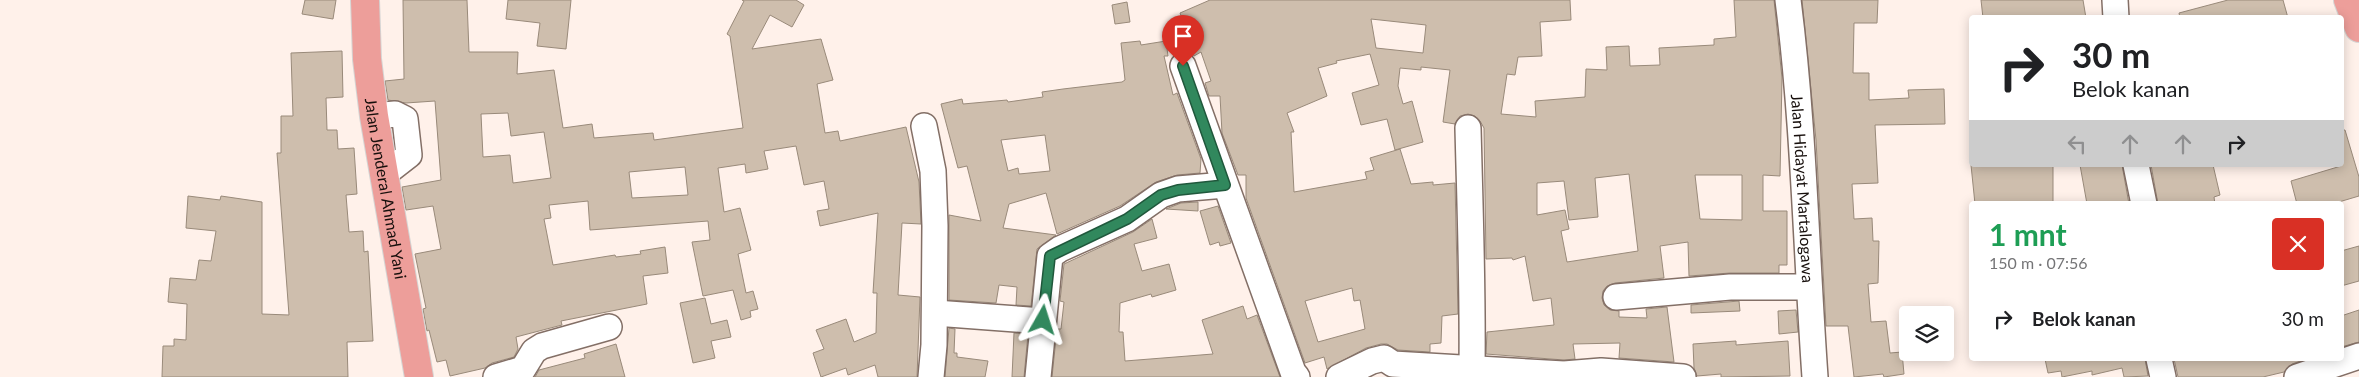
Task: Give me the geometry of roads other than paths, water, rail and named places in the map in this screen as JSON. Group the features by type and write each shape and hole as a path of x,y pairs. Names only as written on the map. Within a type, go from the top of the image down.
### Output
{"highway":[{"name":"Jalan Jenderal Ahmad Yani","path":"365,0 367,59 374,116 419,377"},
{"path":"2348,0 2359,28"}],"street":[{"name":"Jalan Hidayat Martalogawa","path":"1788,0 1796,70 1814,377"},
{"path":"2115,0 2116,15"},
{"path":"2344,32 2359,28"},
{"path":"1183,66 1225,185 1297,377"},
{"path":"924,126 933,170 935,226 935,313 931,377"},
{"path":"1468,128 1469,225 1473,282 1472,369"},
{"path":"2136,167 2143,201"},
{"path":"1038,377 1050,256 1127,219 1161,195 1178,190 1225,185"},
{"path":"1616,297 1730,287 1808,287"},
{"path":"935,313 1043,320"},
{"path":"496,377 522,369 534,351 542,346 609,327"},
{"path":"2297,377 2359,356"},
{"path":"1339,377 1372,361 1384,358 1394,370 1472,369 1564,374 1683,377"},
{"path":"2159,361 2163,377"}]}
